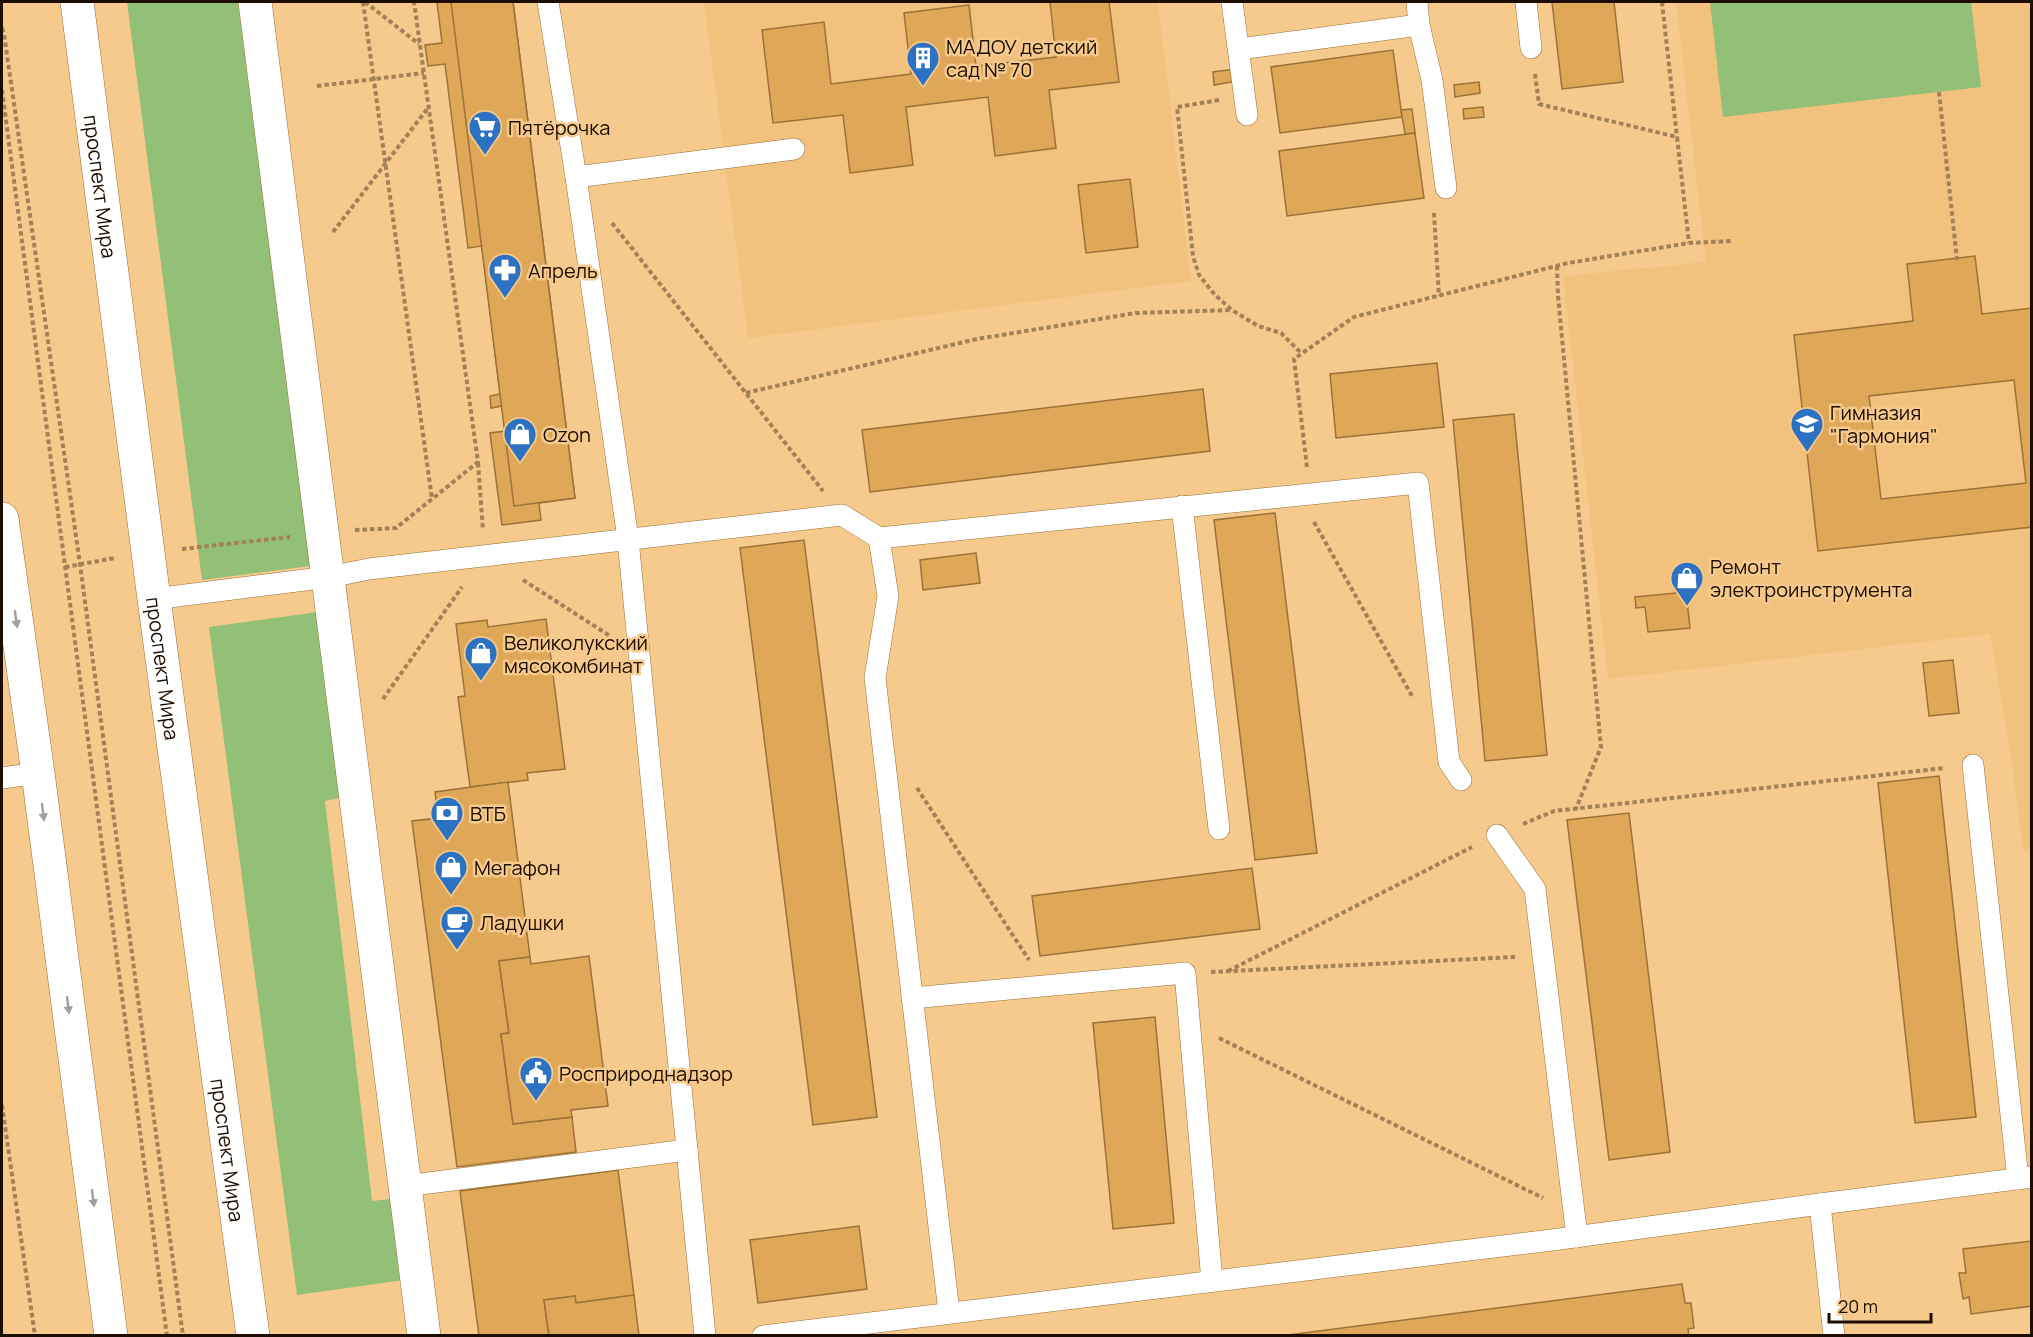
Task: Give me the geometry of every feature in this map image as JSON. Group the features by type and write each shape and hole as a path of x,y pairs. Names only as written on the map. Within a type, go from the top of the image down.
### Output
{"street":[{"name":"проспект Мира","path":"76,2 253,1335"},
{"path":"255,2 424,1335"},
{"path":"2,519 38,773 111,1335"}],"lane":[{"path":"548,2 576,177 628,539 705,1335"},
{"path":"1232,2 1246,105"},
{"path":"1417,2 1419,25 1432,80 1446,188"},
{"path":"1526,2 1532,48"},
{"path":"1239,49 1419,25"},
{"path":"576,177 724,156 794,149"},
{"path":"154,599 329,577 369,569 842,515 879,538 1418,483 1449,762 1461,780"},
{"path":"1182,506 1220,829"},
{"path":"879,538 888,596 875,678 949,1312"},
{"path":"763,1335 1577,1237 1820,1203 2025,1178 1973,765"},
{"path":"2,778 38,773"},
{"path":"1497,835 1535,889 1577,1237"},
{"path":"912,998 1185,973 1212,1281"},
{"path":"405,1186 687,1150"},
{"path":"1820,1203 1834,1335"}],"path":[{"path":"364,2 432,499"},
{"path":"364,2 420,45"},
{"path":"65,567 148,553 365,528 396,528 478,462 414,2"},
{"path":"1662,2 1689,243"},
{"path":"2,28 80,564 183,1335"},
{"path":"1532,48 1539,104 1677,137"},
{"path":"317,86 424,73"},
{"path":"2,90 167,1335"},
{"path":"1939,92 1957,260"},
{"path":"1246,105 1177,107 1193,256 1199,275 1215,295 1232,310 1258,326 1281,333 1302,354"},
{"path":"333,232 429,108"},
{"path":"576,177 842,515"},
{"path":"1439,296 1433,207 1446,188"},
{"path":"1415,702 1313,520 1294,359 1354,317 1557,266 1689,243 1734,241"},
{"path":"1557,266 1559,308 1601,747 1576,809"},
{"path":"746,393 977,339 1136,313 1232,310"},
{"path":"484,556 640,654"},
{"path":"1228,971 1497,835 1554,811 1973,765"},
{"path":"913,781 1046,986"},
{"path":"1185,973 1543,956"},
{"path":"1188,1023 1574,1213"},
{"path":"2,1105 35,1335"}],"shaded area":[{"path":"704,2 1158,2 1191,281 748,338"},
{"name":"Гимназия \"Гармония\"","path":"1676,2 2031,2 2031,850 2023,851 2010,751 1990,634 1608,679 1563,276 1706,262"}],"green space":[{"path":"127,2 238,2 311,566 202,580"},
{"path":"1710,2 1971,2 1981,87 1723,117"},
{"path":"325,611 349,796 325,801 372,1201 400,1198 404,1280 297,1295 209,627"}],"building":[{"path":"437,2 513,2 575,498 539,503 541,520 502,525 490,433 505,431 502,406 491,408 490,396 500,394 482,246 468,248 445,64 428,66 425,45 442,43"},
{"path":"451,2 513,2 575,498 514,506"},
{"name":"МАДОУ детский сад № 70","path":"1050,2 1109,2 1119,82 1049,90 1056,148 995,156 988,97 906,107 913,165 850,173 843,115 773,123 762,30 824,22 831,84 911,74 904,13 969,5 976,66 1056,57"},
{"path":"1552,2 1614,2 1623,82 1562,89"},
{"path":"1393,50 1402,117 1280,133 1271,67"},
{"path":"1235,69 1237,81 1214,85 1213,72"},
{"path":"1479,82 1480,93 1455,97 1454,85"},
{"path":"1483,107 1484,117 1464,119 1463,109"},
{"path":"1412,109 1415,133 1405,134 1401,110"},
{"path":"1415,133 1424,198 1287,216 1279,151"},
{"path":"1130,179 1138,247 1086,253 1078,185"},
{"path":"1975,256 1982,314 2032,308 2032,527 1818,551 1794,335 1913,321 1907,264","holes":["2014,380 2026,483 1881,499 1869,396"]},
{"path":"1437,363 1444,427 1336,438 1330,374"},
{"path":"1203,389 1210,451 870,492 862,430"},
{"path":"1514,414 1547,755 1485,761 1453,420"},
{"path":"1275,513 1317,853 1255,860 1214,520"},
{"path":"804,540 877,1117 813,1125 740,548"},
{"path":"976,553 980,583 923,590 920,560"},
{"path":"1686,592 1690,628 1648,632 1645,607 1636,608 1635,597"},
{"path":"546,619 565,769 527,773 528,780 470,787 458,697 465,696 456,624 487,620 488,627"},
{"path":"1953,660 1959,713 1929,716 1923,663"},
{"path":"1939,776 1976,1117 1915,1123 1878,783"},
{"path":"508,782 530,957 499,961 509,1033 501,1034 513,1124 572,1117 576,1152 457,1167 412,821 438,818 435,792"},
{"path":"1629,813 1670,1152 1609,1160 1567,820"},
{"path":"1252,868 1260,929 1040,956 1032,896"},
{"path":"589,956 608,1106 571,1110 572,1117 513,1124 501,1034 509,1033 499,961 530,957 531,964"},
{"path":"1155,1017 1174,1223 1113,1229 1093,1023"},
{"path":"618,1170 634,1295 576,1303 575,1296 544,1300 549,1336 479,1336 460,1191"},
{"path":"859,1226 867,1289 758,1303 750,1240"},
{"path":"2032,1241 2032,1306 1971,1314 1969,1297 1963,1299 1959,1273 1966,1273 1963,1249"},
{"path":"1682,1284 1685,1303 1691,1303 1694,1328 1688,1329 1689,1336 1280,1336"},
{"path":"634,1295 639,1336 549,1336 544,1300 575,1296 576,1303"}],"place":[{"name":"МАДОУ детский сад № 70","path":"923,87"},
{"name":"Пятёрочка","path":"485,156"},
{"name":"Апрель","path":"505,299"},
{"name":"Гимназия \"Гармония\"","path":"1807,453"},
{"name":"Ozon","path":"520,463"},
{"name":"Ремонт электроинструмента","path":"1687,607"},
{"name":"Великолукский мясокомбинат","path":"481,682"},
{"name":"ВТБ","path":"447,842"},
{"name":"Мегафон","path":"451,896"},
{"name":"Ладушки","path":"457,951"},
{"name":"Росприроднадзор","path":"536,1102"}]}
